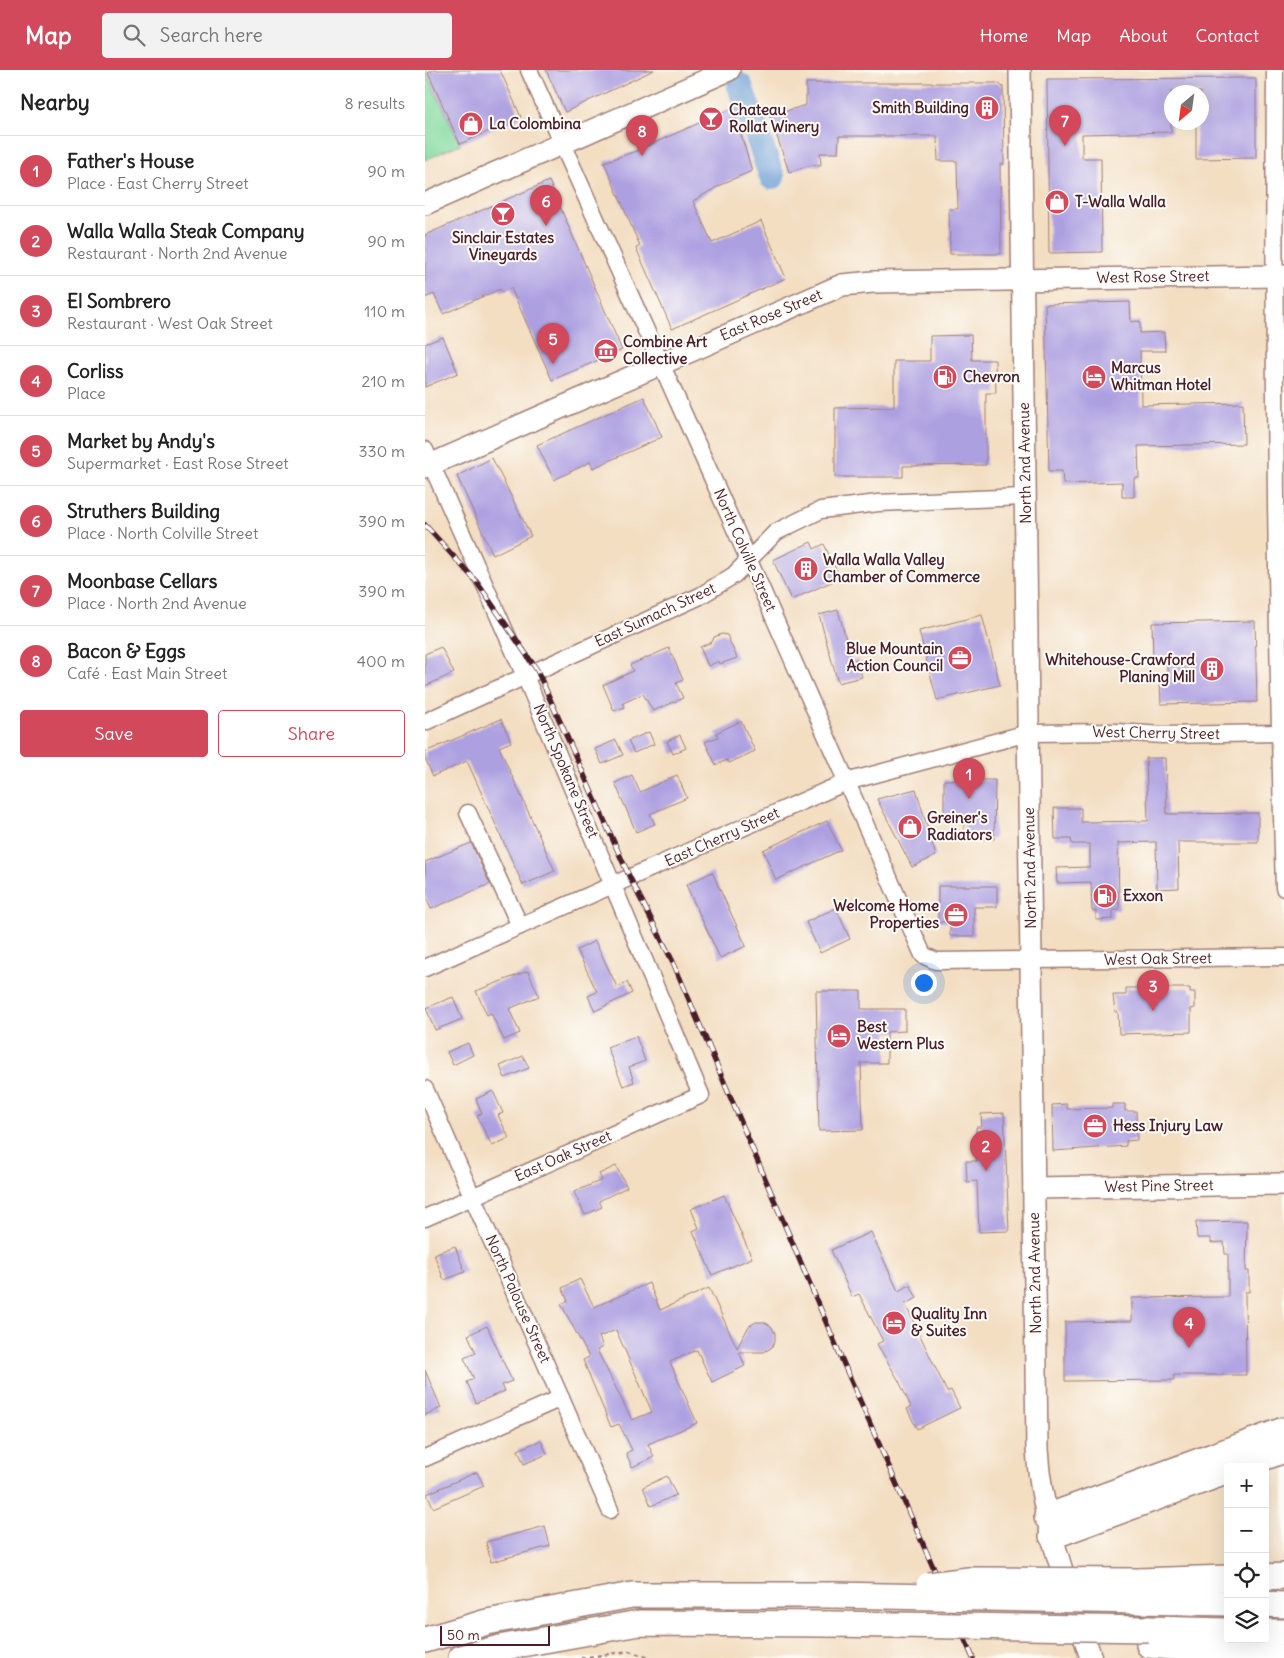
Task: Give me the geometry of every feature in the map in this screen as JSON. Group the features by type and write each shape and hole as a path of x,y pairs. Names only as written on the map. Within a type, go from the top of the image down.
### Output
{"highway":[{"path":"1050,1527 1284,1430"},
{"path":"1249,1463 1284,1450"},
{"path":"1050,1527 1224,1472"},
{"path":"1269,1577 1284,1576"},
{"path":"425,1640 487,1622 632,1595 834,1596 1139,1591 1224,1579"},
{"path":"1139,1591 1224,1602"},
{"path":"1269,1604 1284,1605"},
{"path":"461,1658 499,1648 639,1623 1002,1627 1149,1637 1284,1657"},
{"path":"1149,1637 1224,1631"},
{"path":"1269,1632 1284,1632"}],"main road":[{"path":"425,204 729,70"},
{"name":"North 2nd Avenue","path":"1020,70 1037,1449 1041,1489 1050,1527 1091,1658"},
{"name":"West Rose Street","path":"1022,279 1279,276"},
{"name":"East Rose Street","path":"427,460 843,285 873,282 1022,279"},
{"name":"West Pine Street","path":"1034,1188 1284,1184"}],"street":[{"name":"North Colville Street","path":"529,70 749,559 920,951 926,958 936,962 1031,960"},
{"path":"1275,70 1279,276 1284,888"},
{"name":"North Spokane Street","path":"427,460 525,676 701,1095"},
{"name":"East Sumach Street","path":"425,722 700,596 735,576 749,559 777,532 821,510 878,503 1025,497"},
{"name":"West Cherry Street","path":"1028,733 1108,732 1163,735 1282,733"},
{"name":"East Cherry Street","path":"426,964 520,926 846,782 1028,733"},
{"path":"468,813 520,926"},
{"name":"West Oak Street","path":"1031,960 1284,957"},
{"name":"North Palouse Street","path":"425,1089 610,1510"},
{"name":"East Oak Street","path":"425,1218 701,1095"},
{"path":"425,1458 561,1398"}],"path":[{"path":"581,1658 629,1651 649,1658"}],"green space":[{"path":"425,70 460,144 425,160"}],"building":[{"path":"434,70 500,70 521,117 460,144 428,73"},
{"path":"546,70 654,70 565,112"},
{"path":"1256,78 1256,158 1196,159 1196,130 1209,130 1209,85 1164,85 1164,130 1171,130 1171,132 1082,134 1082,158 1101,158 1102,252 1049,253 1047,79"},
{"path":"806,83 998,83 1003,87 1004,164 1000,164 1001,254 950,254 949,209 958,209 957,161 938,161 937,136 839,136 838,153 820,153 821,166 811,165 789,172 770,116 806,105"},
{"path":"733,108 752,171 726,182 693,201 712,243 761,221 786,278 672,329 636,248 640,246 604,162 636,151"},
{"path":"549,181 622,350 552,380 511,288 502,292 500,289 443,314 434,294 425,298 425,235"},
{"name":"Marcus Whitman Hotel","path":"1130,302 1131,322 1140,321 1140,333 1164,332 1165,351 1140,351 1141,405 1243,403 1244,444 1138,446 1139,478 1134,478 1134,497 1122,497 1122,482 1063,484 1062,471 1049,471 1045,304"},
{"path":"971,335 972,360 995,360 996,393 986,393 986,465 903,466 903,477 835,477 835,408 894,407 894,361 930,361 930,336"},
{"path":"443,337 458,373 425,387 425,344"},
{"path":"644,397 662,437 593,468 590,462 554,480 537,445"},
{"path":"492,458 531,536 493,555 457,476"},
{"name":"Walla Walla Valley Chamber of Commerce","path":"811,542 814,549 824,544 840,578 791,600 773,560"},
{"path":"838,610 852,661 857,659 862,677 838,683 819,615"},
{"name":"Blue Mountain Action Council","path":"982,615 1000,685 937,700 919,631"},
{"name":"Whitehouse-Crawford Planing Mill","path":"1255,621 1257,702 1161,704 1160,680 1167,680 1167,657 1153,657 1152,623"},
{"path":"722,634 727,635 737,658 720,664 719,661 708,666 700,647 712,642 714,637"},
{"path":"441,647 454,673 425,686 425,654"},
{"path":"669,648 683,680 676,683 683,698 653,711 643,694 623,703 625,707 614,711 603,685 633,671 630,665"},
{"path":"501,719 511,742 499,747 555,871 523,885 467,761 433,776 425,758 425,752"},
{"path":"741,721 755,751 729,763 727,760 716,765 705,742 718,737 716,733"},
{"path":"649,732 654,744 634,753 628,741"},
{"path":"680,735 686,748 673,754 667,741"},
{"path":"616,740 623,755 602,764 595,749"},
{"path":"1146,758 1165,758 1167,814 1258,813 1258,842 1178,842 1179,888 1157,889 1156,842 1118,843 1119,910 1113,910 1113,919 1096,920 1096,911 1092,911 1091,882 1057,883 1056,868 1090,867 1090,844 1072,844 1071,839 1055,839 1054,808 1081,808 1081,822 1148,821"},
{"path":"632,775 640,792 677,775 687,798 650,814 655,824 636,832 615,783"},
{"path":"944,780 995,780 994,839 964,839 964,818 944,818"},
{"name":"Greiner's Radiators","path":"916,789 936,856 912,867 877,799"},
{"path":"827,821 841,850 776,880 763,850"},
{"path":"471,843 490,884 431,909 425,895 425,862"},
{"path":"712,872 746,946 720,958 686,885"},
{"name":"Welcome Home Properties","path":"938,886 997,886 997,907 974,907 974,936 950,936 950,922 938,922"},
{"path":"836,908 850,939 820,953 806,922"},
{"path":"595,941 617,987 627,982 632,993 595,1011 588,996 597,992 577,950"},
{"path":"528,971 539,996 509,1009 520,1033 504,1040 491,1013 487,1015 476,991"},
{"path":"1126,988 1190,988 1190,992 1195,992 1195,1008 1191,1009 1191,1032 1119,1034 1118,1012 1115,1012 1113,995 1126,995"},
{"name":"Best Western Plus","path":"816,991 861,991 861,1009 905,1009 905,1031 887,1032 887,1063 861,1063 863,1130 819,1131"},
{"path":"453,997 462,1019 435,1030 426,1008"},
{"path":"636,1036 645,1061 629,1067 634,1082 623,1086 607,1047"},
{"path":"468,1043 473,1055 453,1065 447,1052"},
{"path":"523,1056 529,1068 505,1078 500,1066"},
{"path":"493,1091 503,1113 498,1115 509,1138 492,1146 477,1116 482,1113 476,1099"},
{"name":"Hess Injury Law","path":"1067,1104 1067,1109 1112,1108 1112,1104 1125,1104 1125,1111 1136,1111 1137,1140 1126,1141 1126,1146 1053,1151 1052,1105"},
{"path":"1004,1113 1009,1231 979,1232 977,1181 967,1182 966,1161 977,1161 976,1127 982,1127 981,1114"},
{"path":"616,1166 627,1187 599,1201 602,1207 585,1215 574,1192 602,1180 599,1174"},
{"path":"724,1195 752,1258 712,1275 693,1231 699,1228 691,1209"},
{"path":"1247,1221 1246,1271 1249,1271 1249,1292 1245,1292 1246,1375 1174,1375 1174,1380 1065,1381 1065,1322 1132,1321 1132,1298 1228,1297 1228,1254 1225,1254 1224,1242 1211,1243 1211,1238 1197,1238 1196,1222"},
{"path":"871,1232 898,1291 910,1285 917,1298 905,1304 947,1392 951,1390 960,1408 917,1429 907,1409 911,1407 899,1381 877,1344 883,1341 859,1294 852,1297 831,1250"},
{"path":"455,1246 465,1272 444,1280 434,1254"},
{"path":"580,1279 594,1307 649,1283 660,1310 709,1288 737,1348 749,1326 756,1322 764,1322 771,1326 775,1333 775,1341 771,1348 764,1352 739,1352 745,1366 712,1382 697,1350 670,1362 697,1423 648,1444 654,1457 632,1467 626,1453 632,1450 619,1424 611,1427 583,1360 589,1357 561,1304 568,1301 562,1288","holes":["616,1330 652,1412 632,1420 597,1350 603,1347 599,1337"]},
{"path":"487,1326 512,1381 502,1385 505,1391 476,1403 467,1382 474,1379 464,1358 476,1353 468,1335"},
{"path":"425,1370 441,1408 425,1415"},
{"path":"541,1440 547,1454 524,1464 518,1450"},
{"path":"477,1472 484,1486 433,1508 427,1494"},
{"path":"667,1476 676,1495 651,1506 643,1487"},
{"path":"545,1526 550,1546 491,1562 486,1542"}],"waterway":[{"path":"740,86 772,177"}],"railway":[{"path":"425,525 476,581 537,670 630,878 673,962 846,1369 973,1658"}],"place":[{"name":"Smith Building","path":"987,108"},
{"name":"Chateau Rollat Winery","path":"711,119"},
{"name":"La Colombina","path":"471,124"},
{"name":"Moonbase Cellars","path":"1065,146"},
{"name":"Bacon & Eggs","path":"642,156"},
{"name":"T-Walla Walla","path":"1057,202"},
{"name":"Sinclair Estates Vineyards","path":"503,214"},
{"name":"Struthers Building","path":"546,226"},
{"name":"Combine Art Collective","path":"606,351"},
{"name":"Market by Andy's","path":"553,364"},
{"name":"Chevron","path":"945,377"},
{"name":"Marcus Whitman Hotel","path":"1094,377"},
{"name":"Walla Walla Valley Chamber of Commerce","path":"806,569"},
{"name":"Blue Mountain Action Council","path":"960,658"},
{"name":"Whitehouse-Crawford Planing Mill","path":"1212,669"},
{"name":"Father's House","path":"969,799"},
{"name":"Greiner's Radiators","path":"910,827"},
{"name":"Exxon","path":"1105,896"},
{"name":"Welcome Home Properties","path":"956,915"},
{"name":"El Sombrero","path":"1153,1011"},
{"name":"Best Western Plus","path":"839,1036"},
{"name":"Hess Injury Law","path":"1095,1126"},
{"name":"Walla Walla Steak Company","path":"986,1171"},
{"name":"Quality Inn & Suites","path":"894,1323"},
{"name":"Corliss","path":"1189,1348"}]}
